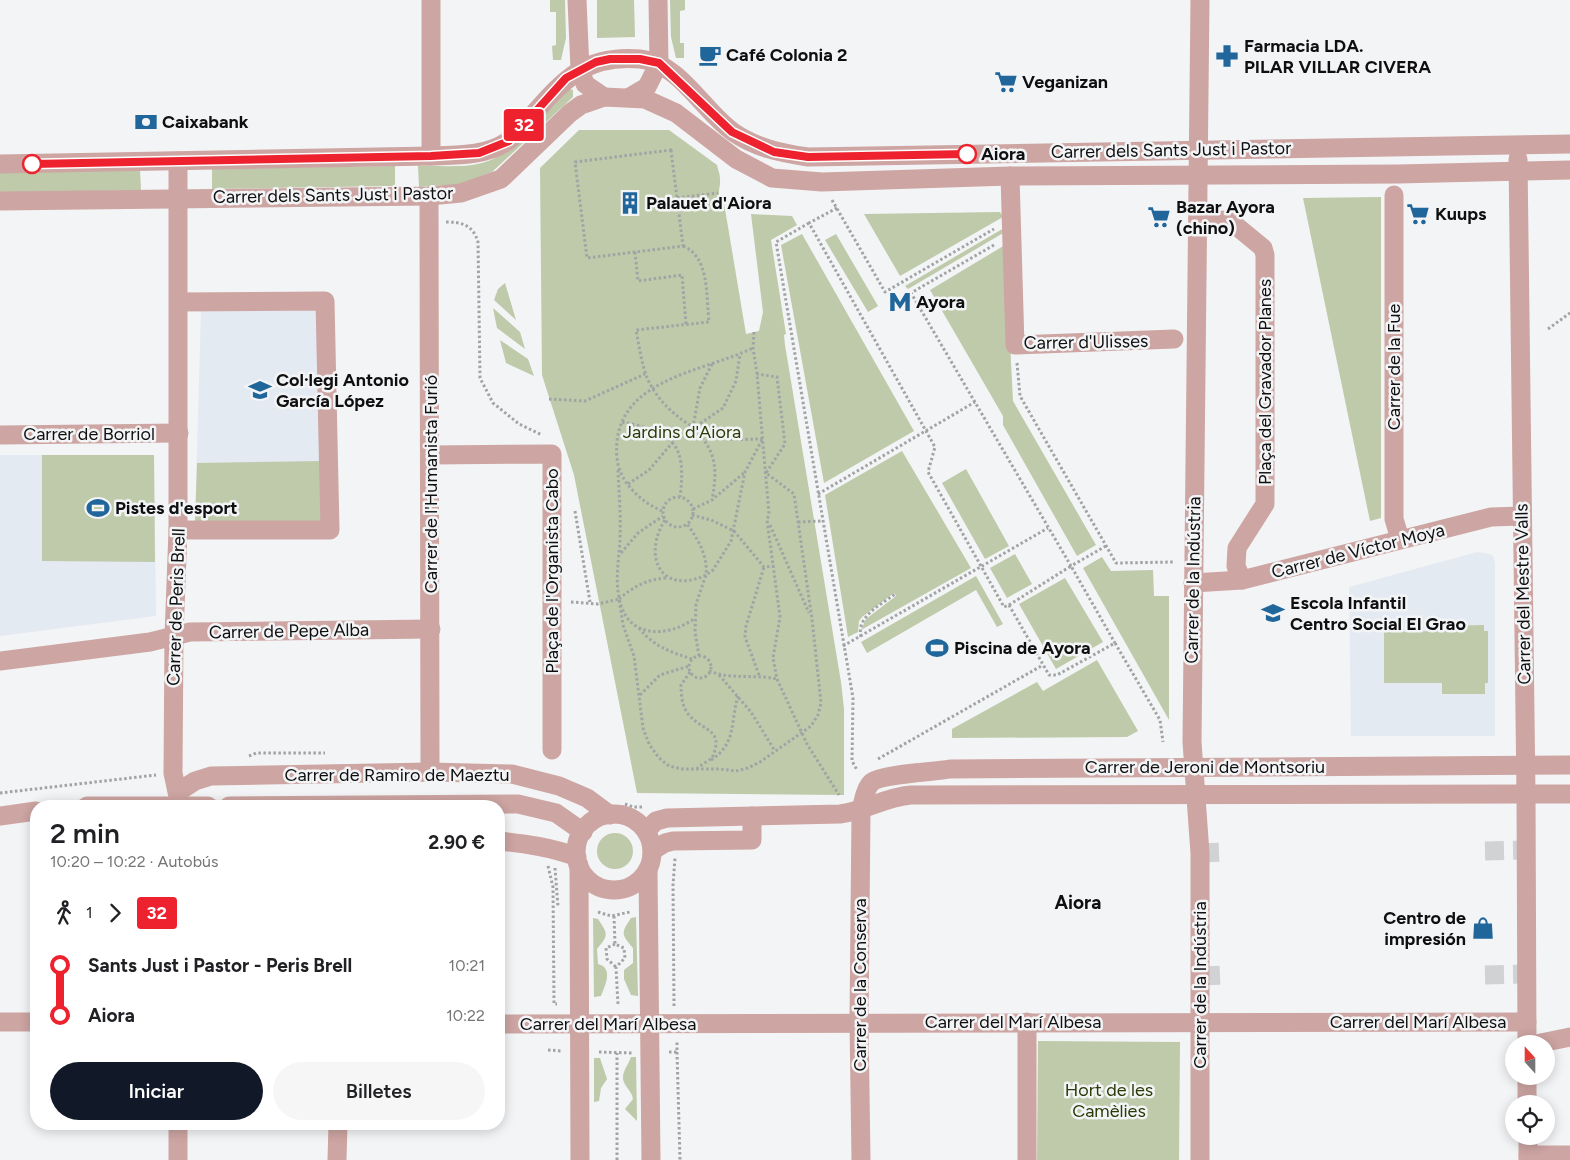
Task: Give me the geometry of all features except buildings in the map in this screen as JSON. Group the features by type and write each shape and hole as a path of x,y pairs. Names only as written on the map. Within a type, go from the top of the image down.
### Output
{"street":[{"path":"431,0 431,156"},
{"path":"577,0 580,70 585,84 604,97"},
{"path":"630,97 647,87 659,63 658,0"},
{"name":"Carrer de la Indústria","path":"1200,0 1200,175 1192,742 1200,853 1200,1160"},
{"name":"Carrer dels Sants Just i Pastor","path":"0,164 431,156 479,153 509,141 566,78 580,70 610,59 640,59 659,63 732,132 774,152 808,157 1570,144"},
{"name":"Carrer dels Sants Just i Pastor","path":"0,201 429,196 461,193 501,178 570,113 581,105 604,97 645,99 676,113 736,158 772,178 822,182 1010,176 1398,174 1570,170"},
{"name":"Carrer del Mestre Valls","path":"1518,145 1527,1035"},
{"name":"Carrer de Peris Brell","path":"178,161 179,433 173,773 179,800"},
{"name":"Carrer d'Ulisses","path":"1010,176 1016,344 1174,339"},
{"name":"Carrer de la Fue","path":"1394,195 1394,519 1400,539"},
{"name":"Carrer de l'Humanista Furió","path":"429,196 431,455 430,772"},
{"name":"Plaça del Gravador Planes","path":"1199,221 1229,220 1263,248 1265,255 1265,504 1237,548 1236,566 1242,580"},
{"path":"178,530 330,530 325,301 179,302"},
{"name":"Carrer de Borriol","path":"0,435 179,433"},
{"name":"Plaça de l'Organista Cabo","path":"431,455 552,454 552,750"},
{"name":"Carrer de Víctor Moya","path":"1193,583 1242,580 1491,517 1522,516"},
{"name":"Carrer de Pepe Alba","path":"0,661 150,642 190,632 431,629"},
{"name":"Carrer de Jeroni de Montsoriu","path":"861,811 866,792 872,782 892,775 922,774 950,769 1570,765"},
{"name":"Carrer de Ramiro de Maeztu","path":"180,800 195,781 211,776 430,772 512,774 550,782 588,798 610,815"},
{"name":"Carrer de Jeroni de Montsoriu","path":"646,831 656,821 668,818 840,814 861,811 887,799 911,795 1197,793 1570,794"},
{"name":"Carrer de Ramiro de Maeztu","path":"505,805 525,805 556,813 583,832"},
{"name":"Carrer de la Conserva","path":"861,811 859,1022 861,1160"},
{"path":"0,816 30,813"},
{"path":"580,1160 579,840 590,824 610,815 630,818 646,831 652,851 648,871 651,1160"},
{"path":"652,851 665,843 673,841 752,840 752,816"},
{"path":"505,842 545,846 578,861 592,883 611,890 632,886 648,871"},
{"path":"0,1022 30,1022"},
{"path":"1027,1022 1027,1160"},
{"name":"Carrer del Marí Albesa","path":"505,1024 1527,1022"},
{"path":"1555,1040 1570,1037"},
{"path":"178,1130 178,1160"},
{"path":"337,1160 338,1130"},
{"path":"1528,1150 1570,1155"}],"path":[{"path":"683,246 671,150 575,162 587,258 683,246 697,255 703,270 709,322 636,330 645,374 652,389 668,408 693,427 708,443 715,469 712,500"},
{"path":"822,182 885,292 1012,227"},
{"path":"677,198 718,193"},
{"path":"837,208 776,242 853,698 852,760 857,770 865,766"},
{"path":"809,223 935,447 928,472 1004,607 1106,546"},
{"path":"1012,227 911,293 1160,720 1163,742"},
{"path":"635,252 638,281 682,276 686,324"},
{"path":"1548,329 1570,313"},
{"path":"754,332 753,348 766,473 768,520 780,617 773,658 777,679 801,732 839,795"},
{"path":"1016,344 1020,396 1116,563 1174,562"},
{"path":"753,348 666,381 652,389 636,402 622,422 617,436 621,520 619,599 623,625 634,656 643,728 649,744 659,758 669,766 682,770 720,769 736,771 760,762 811,726 818,715 821,703 812,619 794,494 766,473"},
{"path":"628,484 650,470 673,442 693,427 718,413 731,396 736,381 740,354"},
{"path":"693,427 700,388 713,362"},
{"path":"549,398 585,401 645,374"},
{"path":"757,374 776,377 785,444 766,473"},
{"path":"818,494 975,402"},
{"path":"622,422 648,428 673,442 681,458 683,475 680,497"},
{"path":"693,427 719,437 763,439"},
{"path":"575,511 590,602 598,604 619,599 642,584 654,579 690,580 706,575 714,570 722,558 734,530 745,472 763,439"},
{"path":"618,462 620,472 628,484 648,502 662,511"},
{"path":"692,509 712,500 745,472"},
{"path":"680,497 689,502 692,509 692,515 687,524 678,527 668,524 662,511 666,501 680,497"},
{"path":"692,515 712,520 734,530 764,567"},
{"path":"620,554 638,533 663,516"},
{"path":"665,520 654,545 659,569 667,578"},
{"path":"768,520 812,619"},
{"path":"798,522 822,521"},
{"path":"687,524 701,545 707,567 696,604 694,618 699,656"},
{"path":"844,646 1048,528"},
{"path":"764,567 774,566"},
{"path":"760,675 745,637 746,626 764,567"},
{"path":"861,637 861,624 865,617 896,594"},
{"path":"619,599 628,617 648,640 659,648 692,659 699,656 705,657 710,662 709,671 706,675 699,678 690,672 689,666 692,659"},
{"path":"1009,605 1049,675 1057,675 1115,643"},
{"path":"637,626 647,631 658,633 683,626 694,618"},
{"path":"874,761 1043,665"},
{"path":"640,695 660,675 689,666"},
{"path":"709,671 720,675 745,678 760,675 777,679"},
{"path":"690,672 680,685 684,704 690,716 714,734 716,741 716,749 706,763"},
{"path":"720,675 738,695 775,751"},
{"path":"694,769 722,753 729,744 738,695"},
{"path":"672,1003 673,885 676,851"},
{"path":"553,887 601,914 614,916 630,912 673,885"},
{"path":"614,916 615,944"},
{"path":"616,967 607,959 606,948 615,944 624,948 624,958 616,967 618,1004"},
{"path":"677,1052 680,1160"},
{"path":"617,1053 617,1160"}],"shaded area":[{"name":"Col·legi Antonio García López","path":"319,308 323,523 195,523 201,309"},
{"path":"0,455 154,455 156,616 0,636"},
{"path":"1477,552 1490,554 1493,556 1495,563 1495,736 1351,736 1349,587"}],"green space":[{"path":"550,0 565,0 566,38 561,60 553,60 552,46 556,45 556,12 550,12"},
{"path":"597,0 634,0 635,37 597,38"},
{"path":"670,0 685,0 685,10 680,11 680,43 684,43 684,58 676,58 671,37"},
{"path":"569,89 573,90 573,97 492,172 463,184 419,187 418,166 472,165 498,156 520,140"},
{"name":"Jardins d'Aiora","path":"579,130 669,130 717,165 720,177 719,194 724,203 746,334 759,331 763,312 751,214 792,216 797,225 771,240 786,334 784,335 785,345 841,682 844,709 844,795 637,793 574,475 542,375 540,168"},
{"path":"395,166 395,186 212,189 212,169"},
{"path":"140,170 141,190 0,193 0,173"},
{"path":"1381,197 1381,518 1370,521 1303,198"},
{"path":"1000,212 1003,217 900,276 864,214"},
{"path":"1004,228 1005,232 908,289 905,286"},
{"path":"802,234 914,431 824,483 781,245"},
{"path":"836,234 878,306 868,312 825,240"},
{"path":"1005,245 1013,401 1096,545 1077,556 1003,425 1003,416 930,290"},
{"path":"505,283 516,320 494,300 498,289"},
{"path":"493,308 520,332 525,349 497,328"},
{"path":"500,340 528,359 534,376 506,363"},
{"path":"902,451 971,568 861,630 866,619 896,596 894,593 862,617 859,621 858,632 848,637 825,495"},
{"name":"Pistes d'esport","path":"42,455 154,455 155,562 42,561"},
{"path":"322,461 323,523 195,523 197,463"},
{"path":"966,469 1009,546 985,559 942,483"},
{"path":"1015,554 1032,584 1007,598 990,568"},
{"path":"1102,557 1111,571 1153,570 1154,596 1169,596 1169,720 1083,568"},
{"path":"976,576 1003,624 997,627 976,590 867,653 861,642"},
{"path":"1065,578 1103,642 1056,669 1019,604"},
{"path":"1484,625 1484,631 1488,631 1488,683 1485,683 1485,694 1442,694 1442,683 1384,683 1384,632 1442,631 1442,626"},
{"path":"1097,660 1138,731 1127,737 952,738 952,729 1037,682 1043,691"},
{"path":"615,833 628,838 633,851 628,864 615,869 602,864 597,851 602,838"},
{"path":"636,917 638,996 631,995 624,979 624,970 633,963 633,948 624,936 624,930 631,918"},
{"path":"593,918 598,919 606,934 604,941 597,949 598,964 606,969 607,973 606,983 601,996 594,997"},
{"name":"Hort de les Camèlies","path":"1038,1041 1180,1042 1179,1160 1037,1160"},
{"path":"631,1057 636,1057 637,1121 625,1109 633,1099 623,1080 624,1072"},
{"path":"594,1058 600,1058 607,1079 601,1088 599,1101 594,1102"}],"tunnel":[{"path":"1485,851 1526,850"},
{"path":"1200,853 1227,852"},
{"path":"1485,975 1527,974"},
{"path":"1201,976 1227,975"}],"bus line":[{"name":"32","path":"32,164 431,156 479,153 509,141 566,78 596,62 610,59 640,59 659,63 681,81 732,132 774,152 808,157 967,154"}],"place":[{"name":"Café Colonia 2","path":"710,55"},
{"name":"Farmacia LDA. PILAR VILLAR CIVERA","path":"1227,56"},
{"name":"Veganizan","path":"1006,82"},
{"name":"Caixabank","path":"146,122"},
{"name":"Aiora","path":"967,154"},
{"name":"Palauet d'Aiora","path":"630,203"},
{"name":"Kuups","path":"1418,214"},
{"name":"Bazar Ayora (chino)","path":"1159,217"},
{"name":"Ayora","path":"900,302"},
{"name":"Col·legi Antonio García López","path":"260,390"},
{"name":"Pistes d'esport","path":"98,508"},
{"name":"Escola Infantil Centro Social El Grao","path":"1273,613"},
{"name":"Piscina de Ayora","path":"937,648"},
{"name":"Centro de impresión","path":"1483,928"}],"district":[{"name":"Aiora","path":"1078,902"}]}
